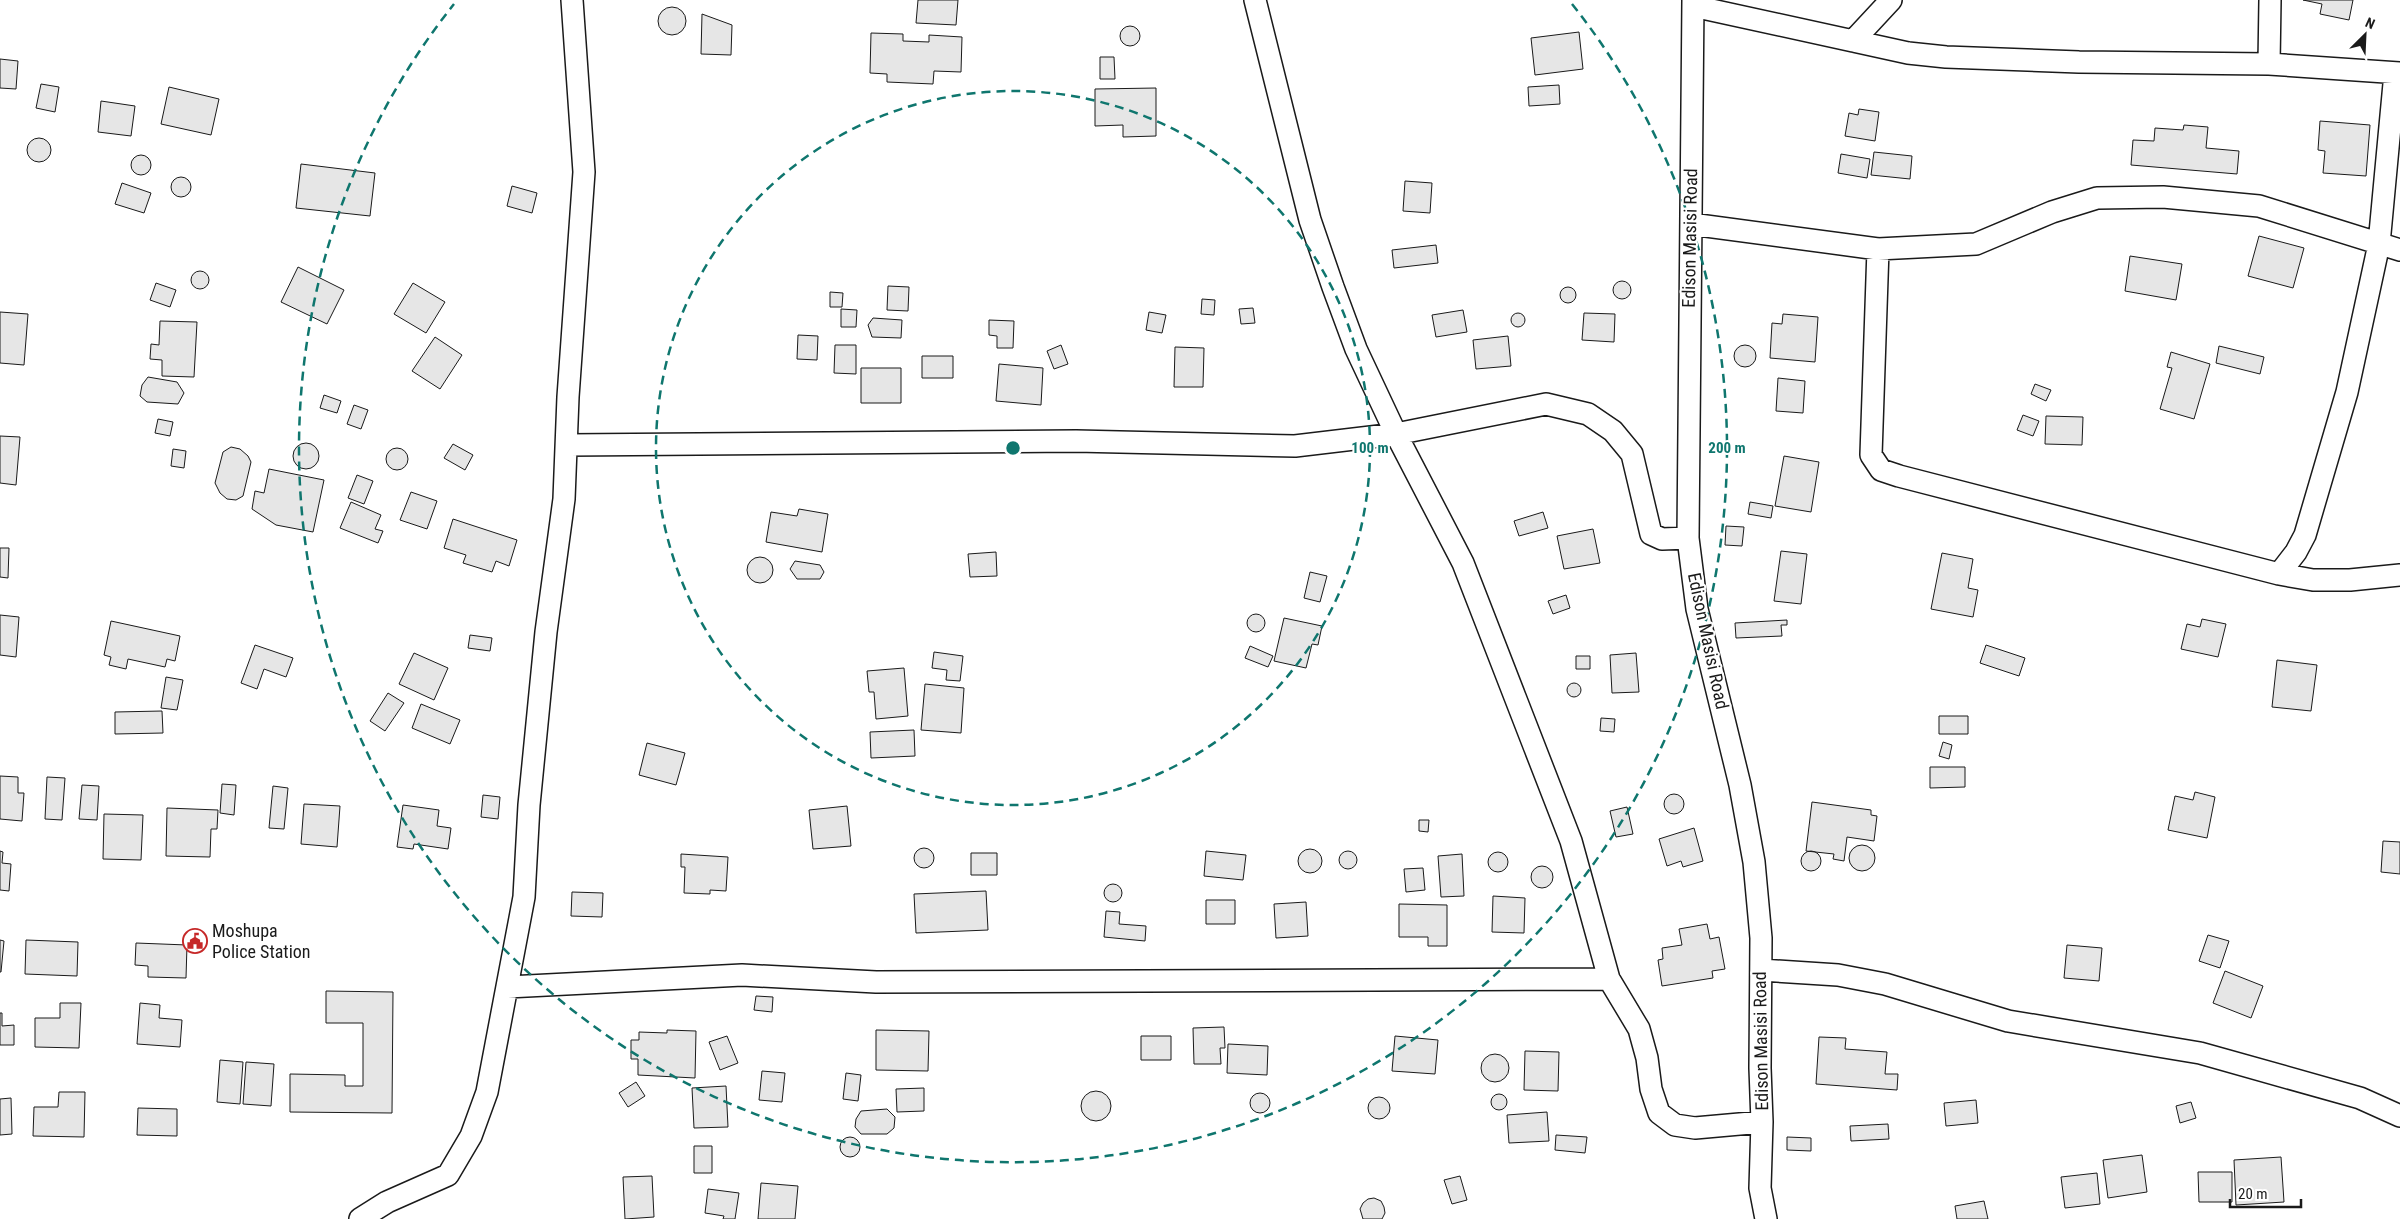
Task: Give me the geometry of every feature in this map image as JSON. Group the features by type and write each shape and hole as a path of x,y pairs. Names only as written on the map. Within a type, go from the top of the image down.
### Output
{"street":[{"path":"360,1219 387,1202 448,1174 471,1136 487,1092 524,897 529,805 545,642 558,554 568,445 568,397 584,172 572,0"},
{"path":"1256,0 1310,220 1356,349 1396,434 1463,563 1571,841 1609,979 1639,1029 1647,1058 1651,1089 1659,1113 1675,1125 1695,1128 1762,1122"},
{"path":"1853,41 1890,0"},
{"path":"2268,64 2270,0"},
{"path":"1693,3 1908,53 1946,57 2079,62 2268,64 2397,73 2379,244 2347,392 2305,535 2296,552 2279,574"},
{"name":"Edison Masisi Road","path":"1693,3 1688,538 1697,609 1735,766 1754,862 1761,938 1760,1068 1762,1122 1760,1188 1766,1219"},
{"path":"1691,224 1878,249 1976,244 2052,212 2097,198 2163,197 2259,206 2400,250"},
{"path":"1878,249 1871,455 1881,470 2279,574 2313,580 2397,580"},
{"path":"568,445 1076,441 1295,446 1396,434 1546,404 1588,414 1613,431 1632,454 1651,534 1662,539 1688,538"},
{"path":"1761,970 1838,976 1885,984 2008,1021 2200,1053 2360,1098 2400,1116"},
{"path":"507,987 742,974 876,982 1609,979"}],"building":[{"path":"918,0 958,0 956,25 916,23"},
{"path":"2303,0 2353,0 2349,20 2320,14 2322,4"},
{"path":"672,7 682,11 686,21 682,31 672,35 662,31 658,21 662,11"},
{"path":"702,14 732,25 731,55 701,54"},
{"path":"1130,26 1137,29 1140,36 1137,43 1130,46 1123,43 1120,36 1123,29"},
{"path":"1579,32 1583,69 1535,75 1531,38"},
{"path":"871,33 903,34 903,41 929,42 929,35 962,37 961,72 934,71 933,84 887,82 887,74 870,73"},
{"path":"1100,57 1114,57 1115,79 1100,79"},
{"path":"0,59 18,61 16,89 0,88"},
{"path":"41,84 59,87 55,112 36,108"},
{"path":"1559,85 1560,104 1529,106 1528,87"},
{"path":"169,87 219,99 211,135 161,124"},
{"path":"1156,88 1156,136 1123,137 1123,125 1095,126 1095,89"},
{"path":"101,101 135,106 131,136 98,132"},
{"path":"1859,109 1879,112 1875,141 1845,136 1849,113 1858,115"},
{"path":"2320,121 2370,125 2366,176 2323,173 2325,151 2318,150"},
{"path":"2184,125 2208,127 2206,148 2239,151 2237,174 2131,165 2133,140 2154,141 2155,128 2183,130"},
{"path":"39,138 48,141 51,150 48,159 39,162 30,159 27,150 30,141"},
{"path":"1874,152 1912,156 1910,179 1871,175"},
{"path":"1841,154 1870,159 1867,178 1838,173"},
{"path":"141,155 148,158 151,165 148,172 141,175 134,172 131,165 134,158"},
{"path":"301,164 375,173 370,216 296,208"},
{"path":"177,177 185,177 191,183 191,191 185,197 177,197 171,191 171,183"},
{"path":"1405,181 1432,183 1430,213 1403,211"},
{"path":"122,183 151,193 144,213 115,204"},
{"path":"512,186 537,193 532,213 507,206"},
{"path":"2259,236 2304,248 2293,288 2248,276"},
{"path":"1436,245 1438,263 1394,268 1392,250"},
{"path":"2130,256 2182,264 2176,300 2125,291"},
{"path":"298,267 344,290 327,324 281,302"},
{"path":"196,271 204,271 209,276 207,287 196,289 191,284 191,276"},
{"path":"1622,281 1628,284 1631,290 1628,296 1622,299 1616,296 1613,290 1616,284"},
{"path":"156,283 176,290 170,307 150,300"},
{"path":"413,283 445,302 426,333 394,314"},
{"path":"888,286 909,287 908,311 887,310"},
{"path":"1568,287 1574,289 1576,295 1574,301 1568,303 1562,301 1560,295 1562,289"},
{"path":"830,292 843,293 842,307 830,307"},
{"path":"1202,299 1215,300 1214,315 1201,314"},
{"path":"1253,308 1255,323 1241,324 1239,309"},
{"path":"841,309 857,310 856,327 841,327"},
{"path":"1463,310 1467,332 1436,337 1432,315"},
{"path":"0,312 28,314 24,365 0,363"},
{"path":"1149,312 1166,315 1162,333 1146,330"},
{"path":"1515,313 1521,313 1525,320 1521,327 1515,327 1511,323 1511,317"},
{"path":"1584,313 1615,314 1614,342 1582,340"},
{"path":"1783,314 1818,317 1815,362 1770,358 1772,323 1782,324"},
{"path":"873,318 902,320 901,338 872,337 868,325"},
{"path":"989,320 1014,321 1013,348 997,348 997,336 989,335"},
{"path":"160,321 197,322 194,377 162,376 162,360 150,359 151,344 159,345"},
{"path":"798,335 818,336 817,360 797,359"},
{"path":"1508,336 1511,366 1476,369 1473,340"},
{"path":"435,337 462,355 440,389 412,371"},
{"path":"835,345 856,345 856,374 834,373"},
{"path":"1061,345 1068,364 1054,369 1047,351"},
{"path":"1745,345 1753,348 1756,356 1753,364 1745,367 1737,364 1734,356 1737,348"},
{"path":"2219,346 2264,357 2260,374 2216,363"},
{"path":"1175,347 1204,348 1203,387 1174,387"},
{"path":"2171,352 2210,364 2194,419 2160,409 2172,368 2167,367"},
{"path":"922,356 953,356 953,378 922,378"},
{"path":"999,364 1043,368 1041,405 996,401"},
{"path":"861,368 901,368 901,403 861,403"},
{"path":"148,377 177,382 184,393 178,404 147,402 140,396 142,385"},
{"path":"1778,378 1805,381 1803,413 1776,411"},
{"path":"2035,384 2051,390 2046,401 2031,394"},
{"path":"324,395 341,401 337,413 320,408"},
{"path":"354,405 368,410 361,429 347,424"},
{"path":"2023,415 2039,421 2033,436 2017,430"},
{"path":"2046,416 2083,417 2082,445 2045,444"},
{"path":"158,419 173,422 170,436 155,433"},
{"path":"0,436 20,437 16,485 0,483"},
{"path":"306,443 315,447 319,456 315,465 306,469 297,465 293,456 297,447"},
{"path":"453,444 473,455 465,470 444,458"},
{"path":"231,447 240,449 248,456 251,462 243,496 236,500 227,499 220,493 215,483 223,452"},
{"path":"397,448 405,451 408,459 405,467 397,470 389,467 386,459 389,451"},
{"path":"173,449 186,451 184,468 171,466"},
{"path":"1784,456 1819,462 1811,512 1775,506"},
{"path":"269,469 324,480 313,532 276,525 252,509 255,491 264,493"},
{"path":"357,475 373,481 364,504 348,498"},
{"path":"411,492 437,501 427,529 400,520"},
{"path":"351,502 381,515 375,529 383,531 378,543 340,528"},
{"path":"1750,502 1773,506 1771,518 1748,514"},
{"path":"799,509 828,514 822,552 766,542 771,512 797,516"},
{"path":"1543,512 1548,528 1519,536 1514,521"},
{"path":"453,519 517,540 509,566 496,561 492,572 463,563 466,555 444,548"},
{"path":"1726,526 1744,527 1742,546 1725,545"},
{"path":"1593,529 1600,563 1564,569 1557,536"},
{"path":"0,548 9,548 8,578 0,577"},
{"path":"1781,551 1807,554 1801,604 1774,601"},
{"path":"996,552 997,576 970,577 968,554"},
{"path":"1942,553 1973,559 1968,588 1978,590 1973,617 1931,609"},
{"path":"760,557 769,561 773,570 769,579 760,583 751,579 747,570 751,561"},
{"path":"795,561 820,565 824,572 820,579 797,579 790,569"},
{"path":"1310,572 1327,576 1320,602 1304,598"},
{"path":"1566,595 1570,608 1553,614 1548,601"},
{"path":"1256,614 1262,617 1265,623 1262,629 1256,632 1250,629 1247,623 1250,617"},
{"path":"0,615 19,617 16,657 0,655"},
{"path":"1284,618 1322,626 1318,645 1312,644 1306,668 1274,661"},
{"path":"2202,619 2226,624 2218,657 2181,649 2187,624 2200,627"},
{"path":"1787,620 1787,625 1781,625 1782,636 1736,638 1735,623"},
{"path":"111,621 180,636 175,661 167,659 165,667 128,659 126,669 109,665 111,657 104,655"},
{"path":"470,635 492,638 490,651 468,648"},
{"path":"255,645 293,658 286,677 264,669 257,689 241,683"},
{"path":"1986,645 2025,658 2019,676 1980,663"},
{"path":"1250,646 1273,656 1268,667 1245,658"},
{"path":"934,652 963,656 960,681 946,680 947,670 932,668"},
{"path":"414,653 448,668 434,700 399,684"},
{"path":"1636,653 1639,692 1612,693 1610,655"},
{"path":"1576,656 1590,656 1590,669 1576,669"},
{"path":"2277,660 2317,665 2311,711 2272,707"},
{"path":"904,668 908,716 876,719 874,692 869,692 867,671"},
{"path":"166,677 183,680 177,710 161,708"},
{"path":"1574,683 1579,685 1581,690 1579,695 1574,697 1569,695 1567,690 1569,685"},
{"path":"925,684 964,688 961,733 921,730"},
{"path":"388,693 404,703 385,731 370,721"},
{"path":"421,704 460,720 450,744 412,728"},
{"path":"162,711 163,733 115,734 115,712"},
{"path":"1939,716 1968,716 1968,734 1939,734"},
{"path":"1601,718 1615,719 1614,732 1600,731"},
{"path":"914,730 915,756 871,758 870,732"},
{"path":"1943,742 1952,745 1949,759 1939,756"},
{"path":"647,743 685,753 676,785 639,775"},
{"path":"1930,767 1965,767 1965,787 1930,788"},
{"path":"0,776 18,777 18,793 24,793 22,821 0,819"},
{"path":"47,777 65,778 62,820 45,819"},
{"path":"222,784 236,785 234,815 220,813"},
{"path":"82,785 99,786 97,820 79,819"},
{"path":"273,786 288,788 284,829 269,828"},
{"path":"2195,792 2215,797 2207,838 2168,830 2175,796 2193,800"},
{"path":"1674,794 1681,797 1684,804 1681,811 1674,814 1667,811 1664,804 1667,797"},
{"path":"483,795 500,797 498,819 481,817"},
{"path":"1812,802 1871,810 1871,815 1877,816 1874,841 1847,837 1844,861 1833,859 1834,854 1806,851"},
{"path":"304,804 340,806 337,847 301,844"},
{"path":"403,805 439,810 437,826 451,828 448,849 414,844 413,849 397,847"},
{"path":"847,806 851,846 813,849 809,810"},
{"path":"1627,807 1633,834 1616,837 1610,811"},
{"path":"167,808 218,810 217,829 211,829 210,857 166,856"},
{"path":"104,814 143,815 141,860 103,859"},
{"path":"1419,820 1429,820 1428,832 1419,831"},
{"path":"1694,828 1703,861 1683,867 1681,861 1667,866 1659,839"},
{"path":"2383,841 2400,842 2400,874 2381,872"},
{"path":"1862,845 1871,849 1875,858 1871,867 1862,871 1853,867 1849,858 1853,849"},
{"path":"924,848 931,851 934,858 931,865 924,868 917,865 914,858 917,851"},
{"path":"1310,849 1319,852 1322,861 1319,870 1310,873 1301,870 1298,861 1301,852"},
{"path":"0,851 3,852 2,863 11,864 9,891 0,890"},
{"path":"1206,851 1246,855 1243,880 1204,876"},
{"path":"1344,851 1352,851 1357,856 1355,867 1344,869 1339,864 1339,856"},
{"path":"1811,851 1818,854 1821,861 1818,868 1811,871 1804,868 1801,861 1804,854"},
{"path":"1498,852 1505,855 1508,862 1505,869 1498,872 1491,869 1488,862 1491,855"},
{"path":"971,853 997,853 997,875 971,875"},
{"path":"681,854 728,857 726,891 710,890 710,894 684,893 685,867 681,867"},
{"path":"1462,854 1464,896 1441,897 1438,856"},
{"path":"1542,866 1550,869 1553,877 1550,885 1542,888 1534,885 1531,877 1534,869"},
{"path":"1423,868 1425,890 1406,892 1404,869"},
{"path":"1113,884 1119,887 1122,893 1119,899 1113,902 1107,899 1104,893 1107,887"},
{"path":"986,891 988,930 916,933 914,894"},
{"path":"572,892 603,893 602,917 571,916"},
{"path":"1493,896 1525,898 1524,933 1492,932"},
{"path":"1206,900 1235,900 1235,924 1206,924"},
{"path":"1306,902 1308,936 1276,938 1274,904"},
{"path":"1399,904 1447,905 1447,946 1428,946 1428,937 1399,937"},
{"path":"1106,911 1120,912 1119,924 1146,926 1145,941 1104,937"},
{"path":"1707,924 1710,939 1719,937 1725,969 1712,971 1713,978 1662,986 1658,960 1663,959 1662,948 1682,945 1679,929"},
{"path":"2208,935 2229,941 2220,968 2199,961"},
{"path":"0,940 4,941 1,972 0,972"},
{"path":"26,940 78,942 77,976 25,974"},
{"path":"136,943 187,945 186,978 148,977 148,966 135,965"},
{"path":"2067,945 2102,948 2099,981 2064,978"},
{"path":"2225,971 2263,986 2251,1018 2213,1003"},
{"path":"326,991 393,992 392,1113 290,1112 290,1074 345,1075 345,1086 363,1086 363,1023 326,1023"},
{"path":"756,996 773,997 772,1012 754,1010"},
{"path":"60,1003 81,1003 79,1048 35,1047 35,1018 60,1018"},
{"path":"140,1003 160,1005 159,1018 182,1020 180,1047 137,1044"},
{"path":"0,1013 2,1013 2,1026 14,1025 14,1045 0,1045"},
{"path":"1224,1027 1225,1048 1220,1048 1221,1064 1194,1064 1193,1028"},
{"path":"667,1030 696,1031 695,1078 638,1075 638,1059 631,1059 631,1040 639,1040 639,1032 667,1033"},
{"path":"876,1030 929,1031 928,1071 876,1070"},
{"path":"727,1036 738,1063 720,1070 709,1042"},
{"path":"1141,1036 1171,1036 1171,1060 1141,1060"},
{"path":"1395,1036 1438,1040 1435,1074 1392,1071"},
{"path":"1819,1037 1846,1038 1845,1049 1887,1052 1885,1074 1898,1074 1897,1090 1816,1084"},
{"path":"1228,1044 1268,1046 1267,1075 1227,1073"},
{"path":"1525,1051 1559,1052 1558,1091 1524,1090"},
{"path":"1495,1054 1505,1058 1509,1068 1505,1078 1495,1082 1485,1078 1481,1068 1485,1058"},
{"path":"220,1060 243,1062 240,1104 217,1102"},
{"path":"246,1062 274,1064 271,1106 243,1104"},
{"path":"762,1071 785,1073 782,1102 759,1100"},
{"path":"846,1073 861,1075 858,1101 843,1099"},
{"path":"636,1082 645,1096 628,1107 619,1093"},
{"path":"726,1086 728,1127 694,1128 692,1088"},
{"path":"924,1088 924,1111 897,1112 896,1089"},
{"path":"1096,1091 1107,1095 1111,1106 1107,1117 1096,1121 1085,1117 1081,1106 1085,1095"},
{"path":"59,1092 85,1092 84,1137 33,1136 34,1107 58,1107"},
{"path":"1260,1093 1267,1096 1270,1103 1267,1110 1260,1113 1253,1110 1250,1103 1253,1096"},
{"path":"1496,1094 1502,1094 1507,1099 1505,1108 1496,1110 1491,1105 1491,1099"},
{"path":"1375,1097 1383,1097 1390,1104 1390,1112 1383,1119 1375,1119 1368,1112 1368,1104"},
{"path":"11,1098 12,1134 0,1135 0,1099"},
{"path":"1976,1100 1978,1123 1946,1126 1944,1103"},
{"path":"2191,1102 2196,1118 2180,1123 2176,1106"},
{"path":"138,1108 177,1109 177,1136 137,1135"},
{"path":"887,1109 895,1117 894,1128 887,1134 861,1134 855,1127 856,1119 861,1111"},
{"path":"1547,1112 1549,1141 1509,1143 1507,1115"},
{"path":"1888,1124 1889,1139 1851,1141 1850,1126"},
{"path":"1556,1135 1587,1137 1585,1153 1555,1150"},
{"path":"850,1137 857,1140 860,1147 857,1154 850,1157 843,1154 840,1147 843,1140"},
{"path":"1787,1137 1811,1138 1811,1151 1787,1150"},
{"path":"694,1146 712,1146 712,1173 694,1173"},
{"path":"2142,1155 2147,1192 2108,1198 2103,1160"},
{"path":"2281,1157 2284,1202 2236,1205 2234,1160"},
{"path":"2198,1172 2232,1172 2232,1202 2199,1202"},
{"path":"2097,1173 2100,1204 2065,1208 2061,1177"},
{"path":"652,1176 654,1217 625,1219 623,1177"},
{"path":"1460,1176 1467,1200 1452,1204 1444,1180"},
{"path":"761,1183 798,1186 795,1219 758,1219"},
{"path":"708,1189 739,1193 735,1219 723,1219 724,1216 705,1213"},
{"path":"1374,1198 1381,1201 1384,1207 1385,1213 1382,1219 1363,1219 1360,1209 1363,1203 1368,1199"},
{"path":"1984,1201 1988,1219 1957,1219 1955,1206"}],"place":[{"name":"Moshupa Police Station","path":"195,941"}]}
